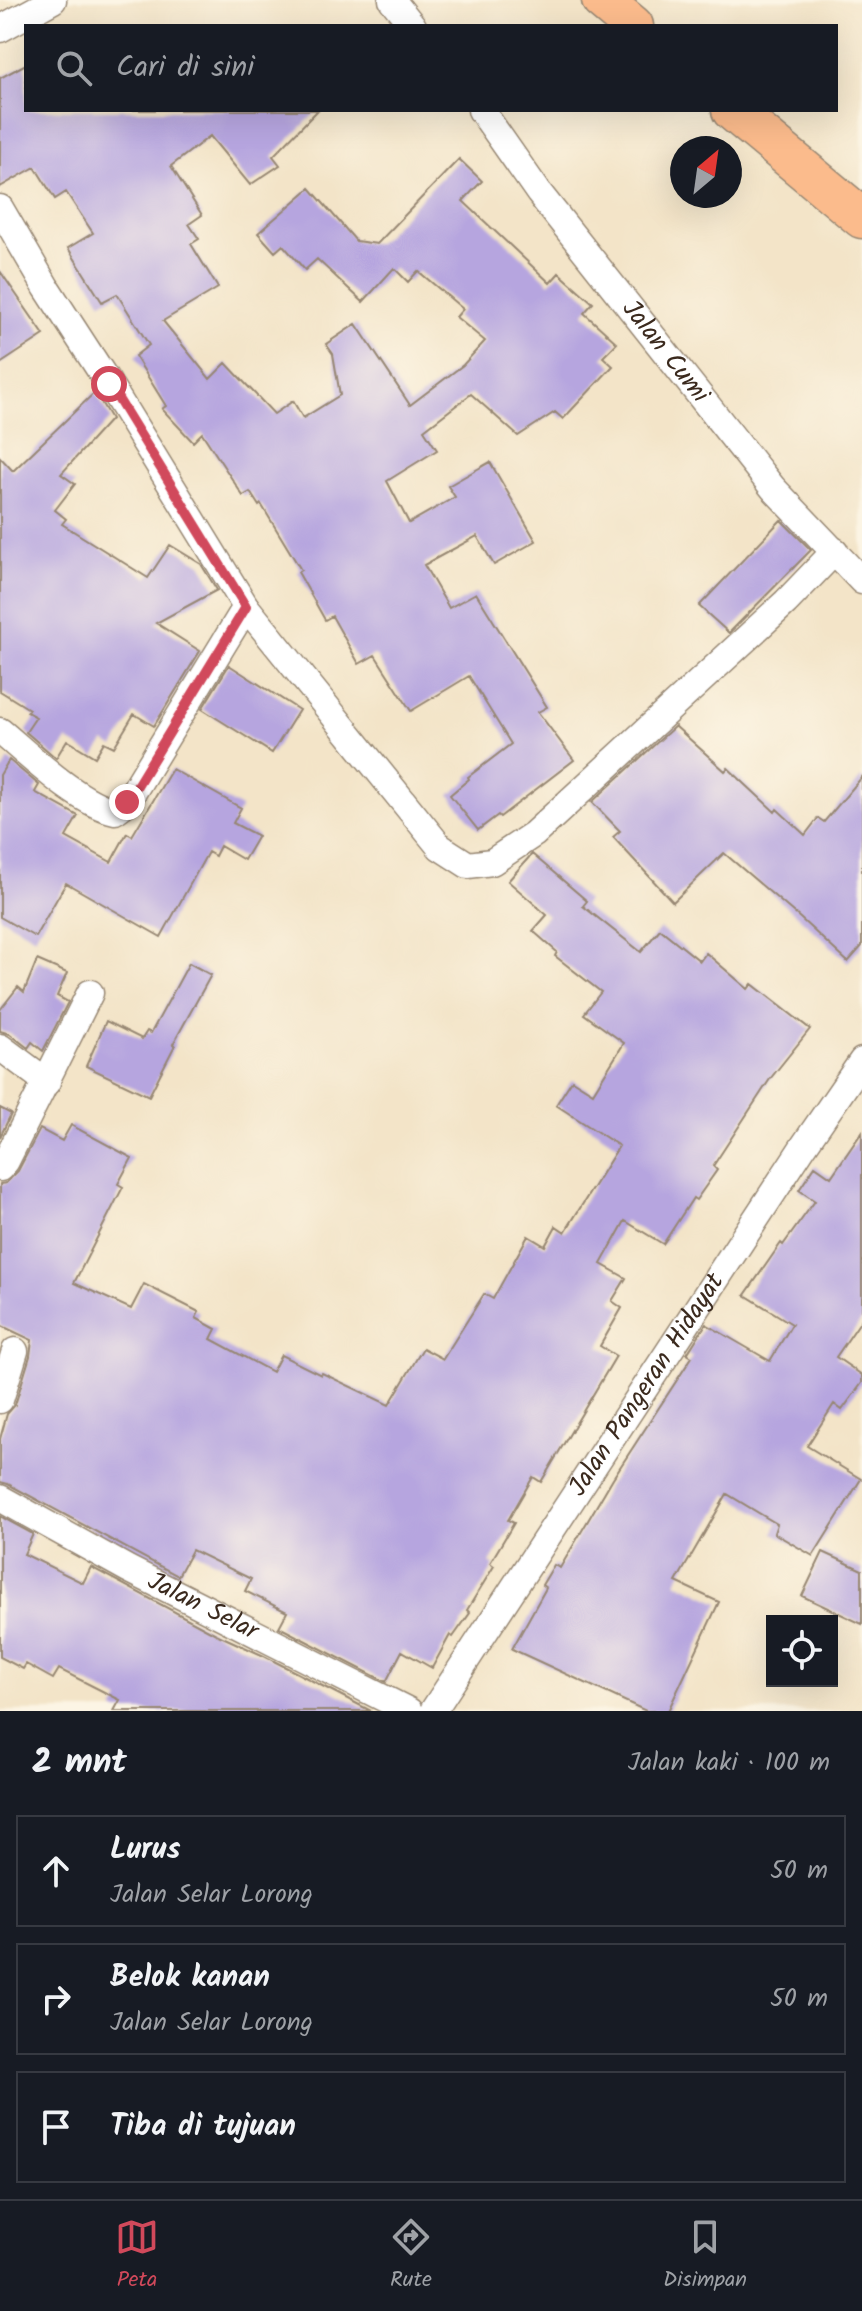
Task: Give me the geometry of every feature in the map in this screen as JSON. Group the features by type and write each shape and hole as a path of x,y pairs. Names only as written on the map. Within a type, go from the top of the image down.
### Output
{"main road":[{"path":"602,0 631,24"},
{"path":"734,112 862,218"}],"street":[{"path":"0,29 53,0"},
{"path":"392,0 411,24"},
{"name":"Jalan Cumi","path":"482,112 539,193 773,488 862,581"},
{"path":"0,208 246,607 440,847 468,865 492,862 534,834 786,602 835,551"},
{"path":"0,731 55,777 101,808 115,811 127,802 246,607"},
{"path":"0,1168 47,1082 90,993"},
{"path":"0,1047 47,1082"},
{"name":"Jalan Pangeran Hidayat","path":"433,1711 862,1061"},
{"path":"0,1400 15,1351"},
{"name":"Jalan Selar","path":"0,1498 128,1569 409,1711"}],"building":[{"path":"24,65 24,112 316,112 273,156 280,165 250,185 210,136 171,166 202,215 189,224 199,239 191,244 218,288 163,321 210,379 226,363 274,414 293,401 303,418 340,395 333,354 326,344 356,324 410,405 463,365 485,341 456,317 463,309 418,271 408,282 394,268 363,302 317,259 305,270 283,245 275,252 258,233 310,188 356,241 377,244 459,159 482,181 463,201 550,283 559,273 593,303 584,313 617,343 603,357 613,366 563,419 555,412 518,436 471,394 424,430 437,450 387,481 409,523 455,497 448,486 490,462 536,541 494,565 477,536 424,565 449,608 476,593 547,707 538,712 574,760 500,817 498,815 478,830 450,795 511,744 469,676 411,711 375,655 359,664 332,616 325,620 298,572 301,570 261,504 259,506 250,492 243,496 202,433 193,442 162,409 166,406 135,356 149,345 117,294 102,302 68,248 93,233 66,192 55,199 35,167 0,187 0,78"},
{"path":"0,271 44,335 0,364"},
{"path":"95,392 111,419 61,474 75,484 55,510 66,519 62,524 148,578 170,545 201,564 217,590 156,623 200,651 154,726 134,714 114,747 104,742 95,757 67,740 56,758 26,732 36,717 0,691 0,457 13,471"},
{"path":"781,520 811,550 729,633 699,606"},
{"path":"229,665 299,710 272,753 202,709"},
{"path":"675,726 805,835 818,818 824,822 862,777 862,946 848,962 724,853 673,902 613,837 620,831 592,802"},
{"path":"9,760 39,785 35,792 78,816 66,837 111,862 127,833 132,836 172,769 241,808 233,823 258,836 244,860 220,846 215,856 208,852 161,937 66,883 35,937 0,917 0,775"},
{"path":"532,854 587,901 583,906 641,952 660,929 700,961 706,953 748,989 752,984 810,1029 770,1079 713,1166 717,1170 696,1200 693,1198 663,1244 625,1221 601,1264 626,1278 612,1301 622,1308 600,1346 616,1356 541,1482 533,1477 508,1520 514,1523 490,1563 494,1566 467,1610 470,1613 453,1637 450,1635 432,1668 402,1651 386,1682 279,1627 287,1612 245,1591 251,1579 192,1550 178,1576 0,1482 0,1439 7,1414 15,1405 32,1340 0,1325 0,1184 6,1183 18,1171 40,1129 62,1141 71,1125 132,1158 118,1184 123,1187 74,1283 131,1309 144,1284 199,1312 196,1318 216,1329 211,1339 272,1372 281,1355 389,1405 423,1348 443,1359 484,1294 493,1299 528,1236 545,1246 556,1226 565,1232 619,1146 556,1105 572,1080 593,1093 624,1043 584,1014 601,992 555,956 557,952 533,931 547,915 508,881"},
{"path":"37,960 67,973 57,996 68,1002 43,1051 32,1042 28,1048 10,1034 0,1031 0,1010 18,987 24,992"},
{"path":"189,963 211,975 149,1096 86,1066 106,1021 142,1039 147,1031 151,1033"},
{"path":"0,1108 11,1114 0,1137"},
{"path":"862,1132 862,1319 836,1357 862,1375 862,1383 842,1410 834,1404 807,1446 861,1479 813,1556 774,1533 777,1524 727,1494 676,1582 719,1602 668,1711 646,1711 512,1649 546,1588 542,1585 554,1565 560,1568 613,1478 692,1357 687,1354 706,1324 770,1361 792,1324 745,1295 815,1201 799,1190 815,1166 831,1177"},
{"path":"0,1516 33,1534 24,1554 83,1583 91,1567 216,1634 371,1711 114,1711 120,1700 59,1669 53,1679 26,1664 23,1669 0,1657"},
{"path":"823,1552 862,1570 862,1624 802,1596"}],"route":[{"path":"109,384 246,607 127,802"}]}
